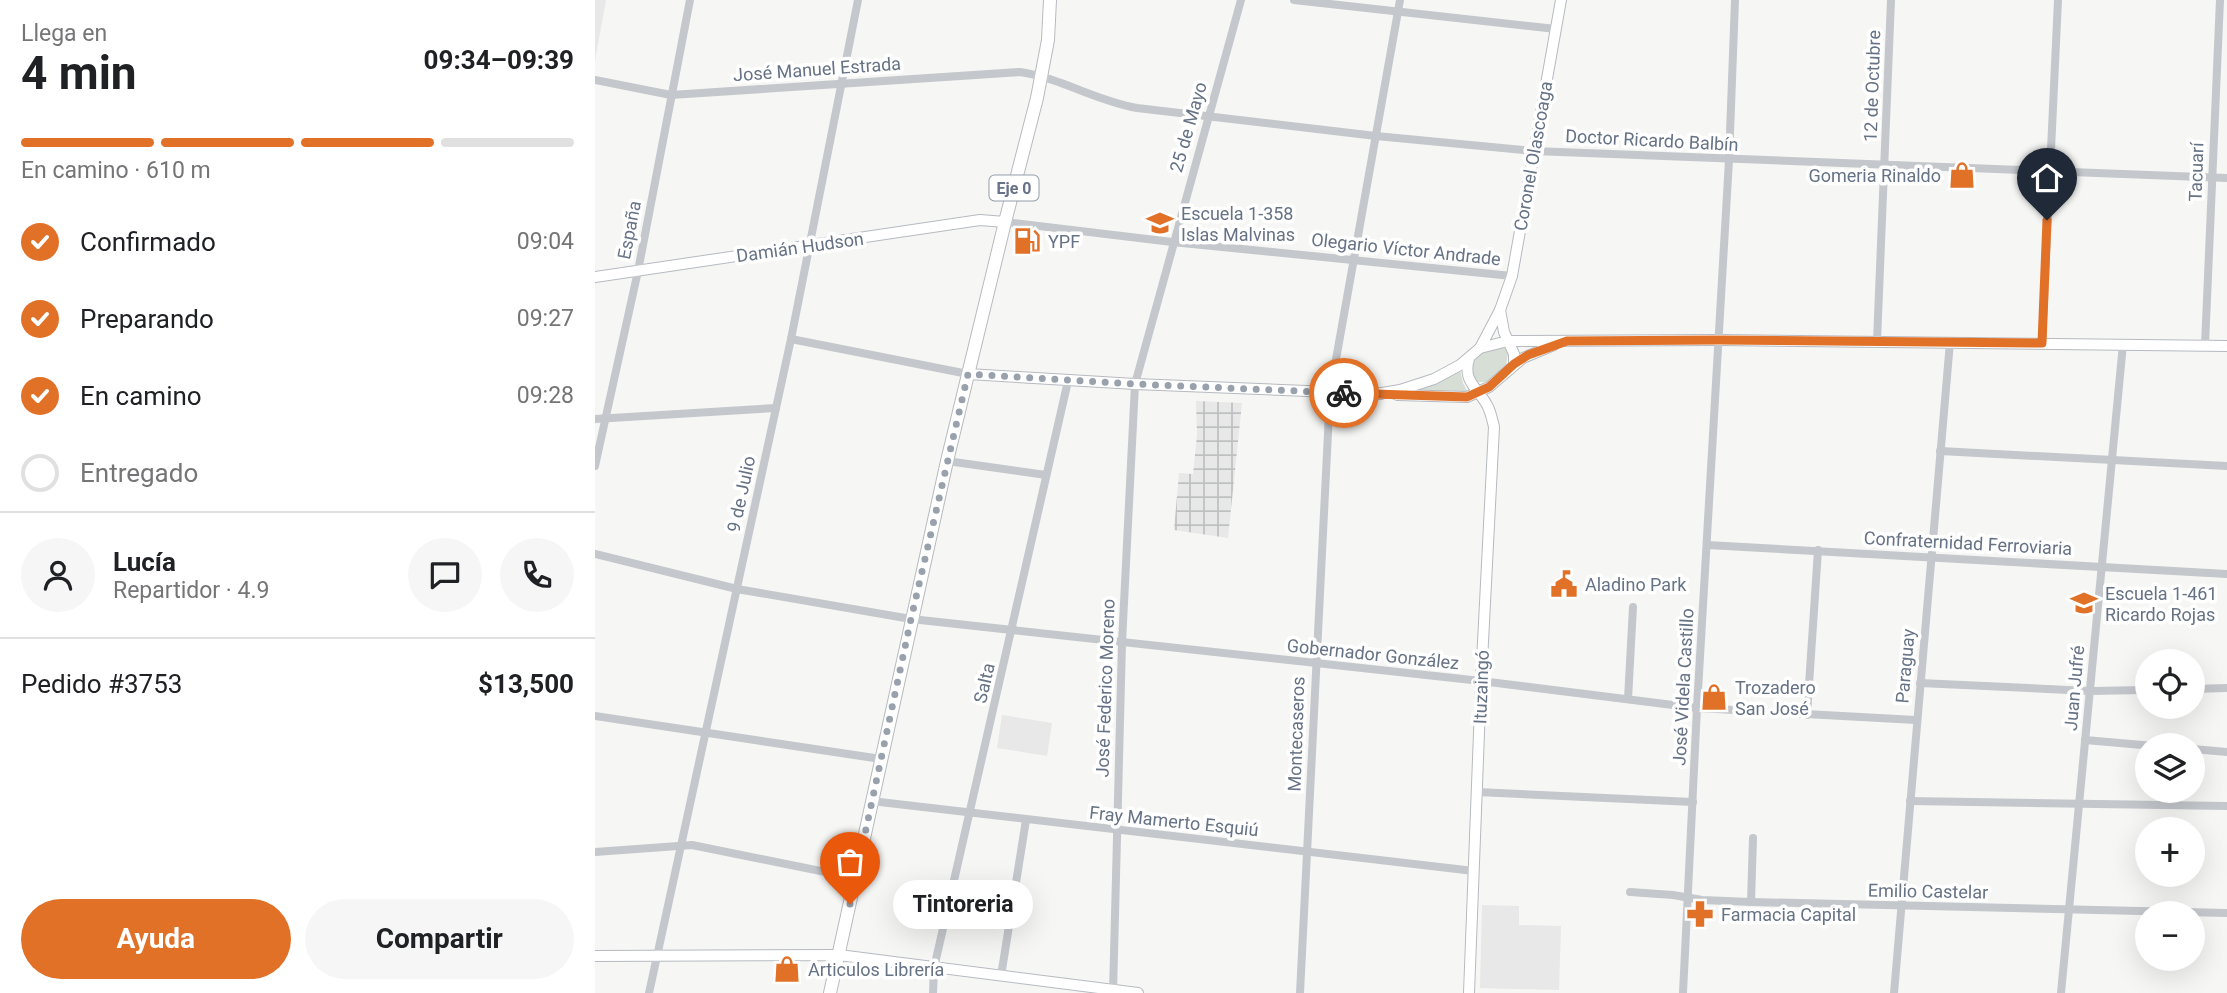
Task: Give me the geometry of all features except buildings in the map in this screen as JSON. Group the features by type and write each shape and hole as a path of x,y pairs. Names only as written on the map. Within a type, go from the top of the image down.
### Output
{"main road":[{"name":"Eje 0","path":"830,993 947,461 1042,76 1050,0"}],"street":[{"name":"España","path":"595,466 638,271 690,0"},
{"name":"9 de Julio","path":"649,993 776,408 858,0"},
{"name":"25 de Mayo","path":"1135,384 1172,242 1241,0"},
{"path":"1294,0 1556,29"},
{"name":"Montecaseros","path":"1300,993 1330,393 1399,0"},
{"name":"Coronel Olascoaga","path":"1480,348 1500,310 1512,276 1561,0"},
{"name":"José Videla Castillo","path":"1683,993 1729,160 1735,0"},
{"name":"12 de Octubre","path":"1877,341 1891,0"},
{"path":"2042,343 2058,0"},
{"name":"Tacuarí","path":"2205,345 2220,0"},
{"name":"José Manuel Estrada","path":"595,80 671,95 1013,71 1042,76"},
{"name":"Doctor Ricardo Balbín","path":"1042,76 1126,106 1376,136 1534,151 2227,178"},
{"name":"Damián Hudson","path":"595,277 980,220 1005,222"},
{"name":"Olegario Víctor Andrade","path":"1005,222 1172,242 1512,276"},
{"path":"1500,310 1514,354 1514,364"},
{"path":"790,339 968,374 1454,398 1480,389 1534,352 1567,341"},
{"path":"1376,394 1400,390 1434,379 1469,359 1480,348 1494,343 1719,340 2227,346"},
{"name":"Paraguay","path":"1894,993 1950,342"},
{"name":"Juan Jufré","path":"2061,993 2123,344"},
{"name":"Ituzaingó","path":"1469,359 1467,376 1480,389 1489,407 1494,427 1469,993"},
{"name":"Salta","path":"933,993 935,968 1068,381"},
{"name":"José Federico Moreno","path":"1113,992 1122,643 1135,384"},
{"path":"595,419 776,408"},
{"path":"1940,450 2227,467"},
{"path":"947,461 1046,475"},
{"name":"Confraternidad Ferroviaria","path":"1707,545 2227,574"},
{"path":"1807,715 1818,550"},
{"name":"Gobernador González","path":"595,554 737,589 911,619 1481,681 1697,708 1916,720"},
{"path":"1628,699 1633,607"},
{"path":"1920,683 2090,691 2135,690"},
{"path":"2205,689 2227,688"},
{"path":"595,716 881,759"},
{"path":"2085,740 2135,744"},
{"path":"2205,750 2227,752"},
{"path":"1477,792 1693,802"},
{"name":"Fray Mamerto Esquiú","path":"871,801 1473,871"},
{"path":"1910,801 2227,806"},
{"path":"1001,976 1026,820"},
{"path":"1751,902 1753,838"},
{"path":"595,852 692,845 855,878"},
{"name":"Emilio Castelar","path":"1630,892 1751,902 2227,914"},
{"path":"595,956 839,955 1113,992 1138,993"}],"shaded area":[{"path":"595,0 606,0 595,61"},
{"path":"1499,346 1504,347 1508,353 1506,365 1487,382 1476,382 1470,372 1477,357"},
{"path":"1460,370 1467,391 1401,393 1431,385"},
{"path":"1196,401 1242,403 1228,538 1174,530 1179,473 1193,474 1197,435"},
{"path":"1002,715 1052,723 1047,756 997,748"},
{"path":"1482,905 1519,906 1519,925 1561,926 1559,990 1480,988"}],"way so far":[{"path":"850,904 911,619 968,374 1344,393"}],"place":[{"name":"Gomeria Rinaldo","path":"1962,175"},
{"name":"Escuela 1-358 Islas Malvinas","path":"1160,223"},
{"name":"YPF","path":"1027,241"},
{"name":"Aladino Park","path":"1564,584"},
{"name":"Escuela 1-461 Ricardo Rojas","path":"2084,603"},
{"name":"Trozadero San José","path":"1714,697"},
{"name":"Tintoreria","path":"850,904"},
{"name":"Farmacia Capital","path":"1700,914"},
{"name":"Articulos Librería","path":"787,969"}],"route":[{"path":"1344,393 1467,397 1489,387 1528,355 1567,341 2042,343 2047,220"}]}
